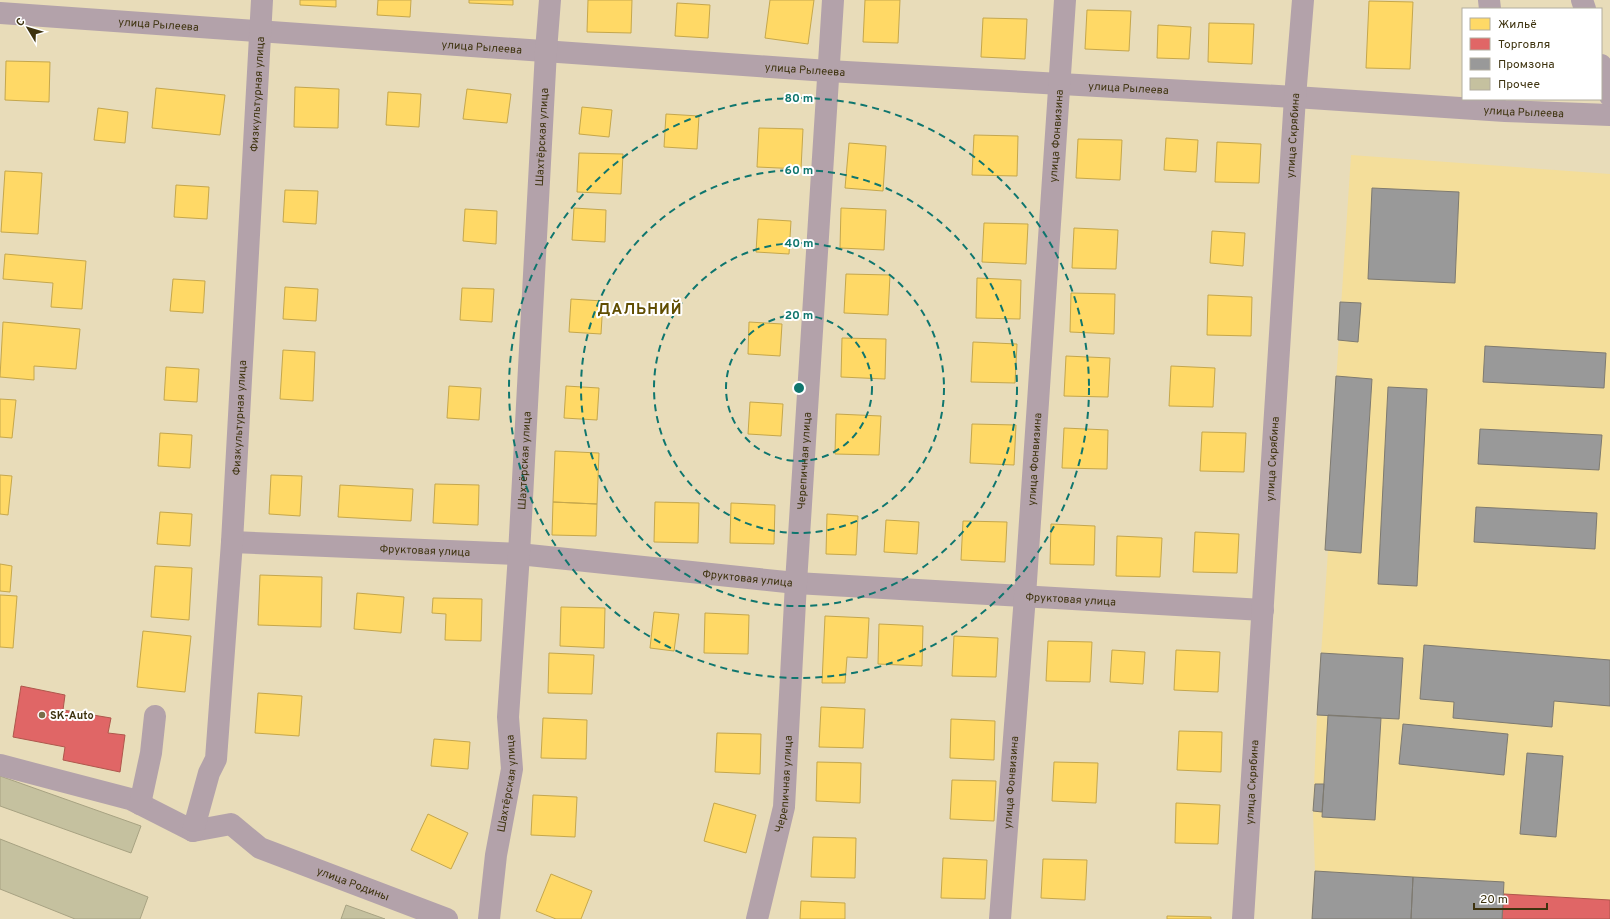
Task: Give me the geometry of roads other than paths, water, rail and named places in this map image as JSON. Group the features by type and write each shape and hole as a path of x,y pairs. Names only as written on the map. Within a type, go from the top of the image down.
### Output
{"street":[{"name":"Физкультурная улица","path":"193,831 209,773 216,758 232,542 262,0"},
{"name":"Шахтёрская улица","path":"489,919 496,855 512,769 508,717 519,554 550,0"},
{"name":"Черепичная улица","path":"757,919 784,807 796,583 833,0"},
{"name":"улица Фонвизина","path":"1000,919 1065,0"},
{"name":"улица Скрябина","path":"1243,919 1295,97 1303,0"},
{"name":"улица Рылеева","path":"0,13 828,71 1295,97 1504,105 1610,115"},
{"path":"1602,68 1610,96"},
{"name":"Фруктовая улица","path":"232,542 519,554 796,583 1263,610"},
{"path":"140,804 150,753 155,716"},
{"path":"0,765 130,799 193,831"},
{"name":"улица Родины","path":"193,831 231,824 260,848 447,919"}],"place":[{"name":"SK-Auto","path":"42,715"}],"district":[{"name":"ДАЛЬНИЙ","path":"640,309"}]}
